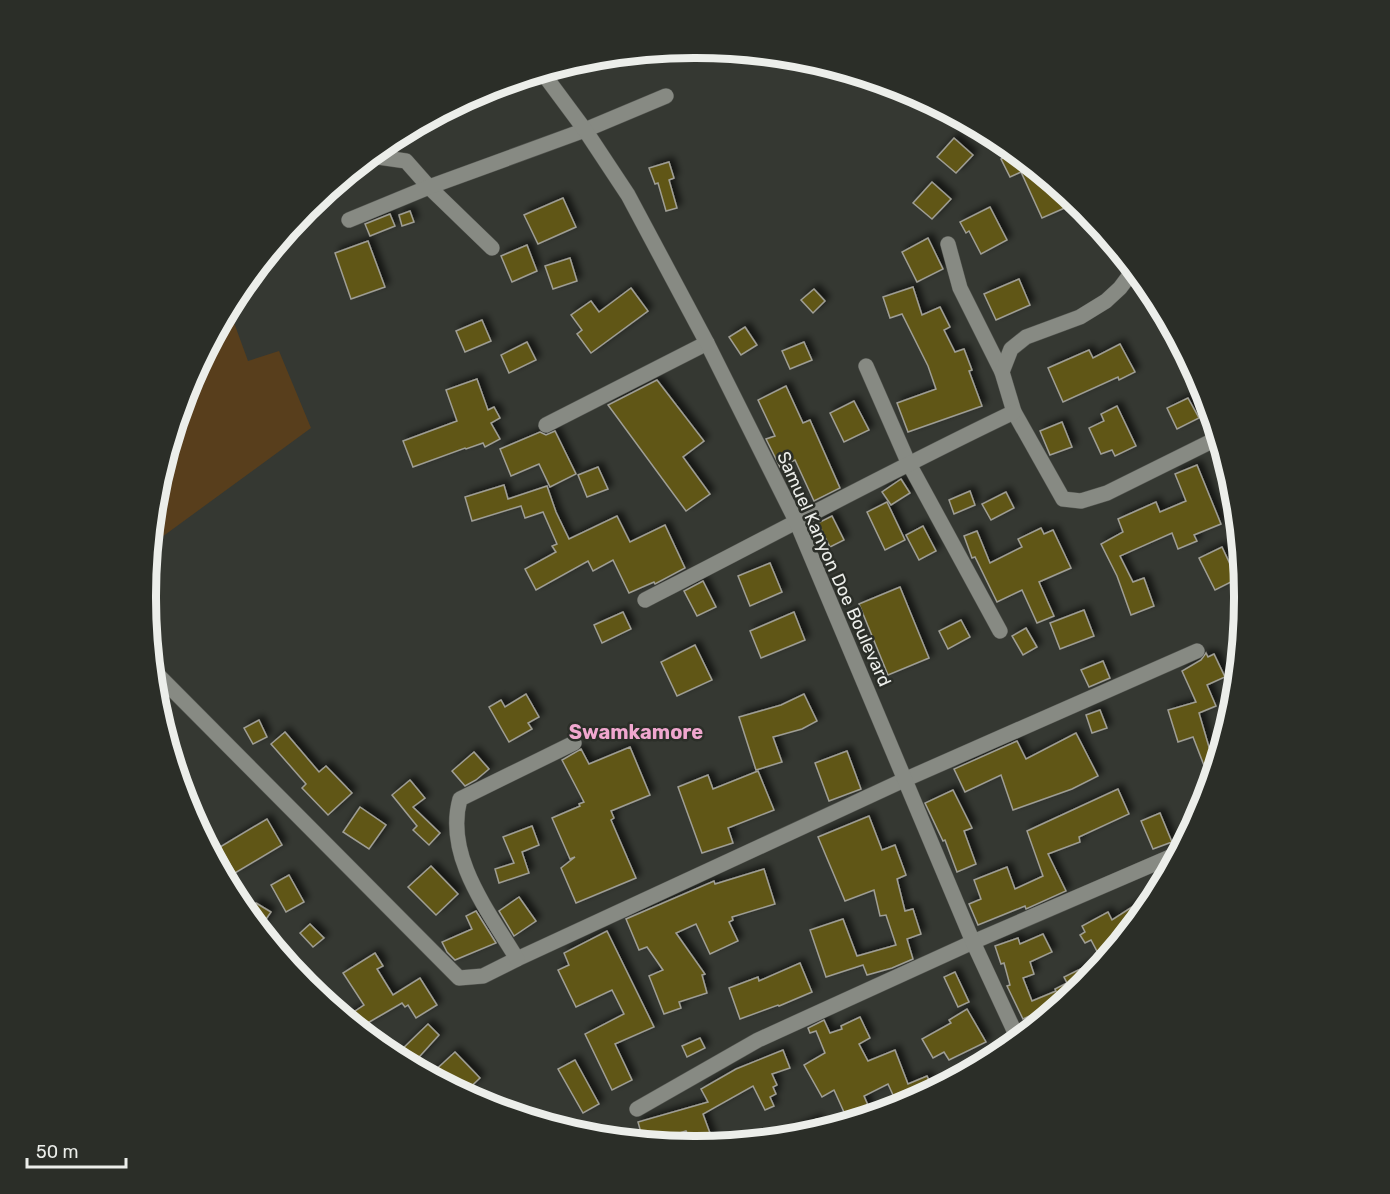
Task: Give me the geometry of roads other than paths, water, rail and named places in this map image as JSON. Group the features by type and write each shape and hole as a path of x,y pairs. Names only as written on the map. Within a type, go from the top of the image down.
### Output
{"street":[{"name":"Samuel Kanyon Doe Boulevard","path":"548,79 585,130 628,195 707,343 797,523 972,942 1014,1031"},
{"path":"349,220 429,187 585,130 666,96"},
{"path":"383,158 406,162 492,248"},
{"path":"948,244 960,288 1002,372 1014,412 1063,499 1081,501 1107,493 1210,442"},
{"path":"1002,372 1011,349 1026,337 1080,317 1106,302 1128,277"},
{"path":"546,425 707,343"},
{"path":"866,366 908,462 1000,631"},
{"path":"645,600 797,523 908,462 1014,412"},
{"path":"163,680 459,978 483,976 904,780 1197,651"},
{"path":"517,959 474,885 458,847 456,815 460,799 574,743"},
{"path":"637,1109 759,1040 972,942 1165,859"}],"district":[{"name":"Swamkamore","path":"636,732"}]}
